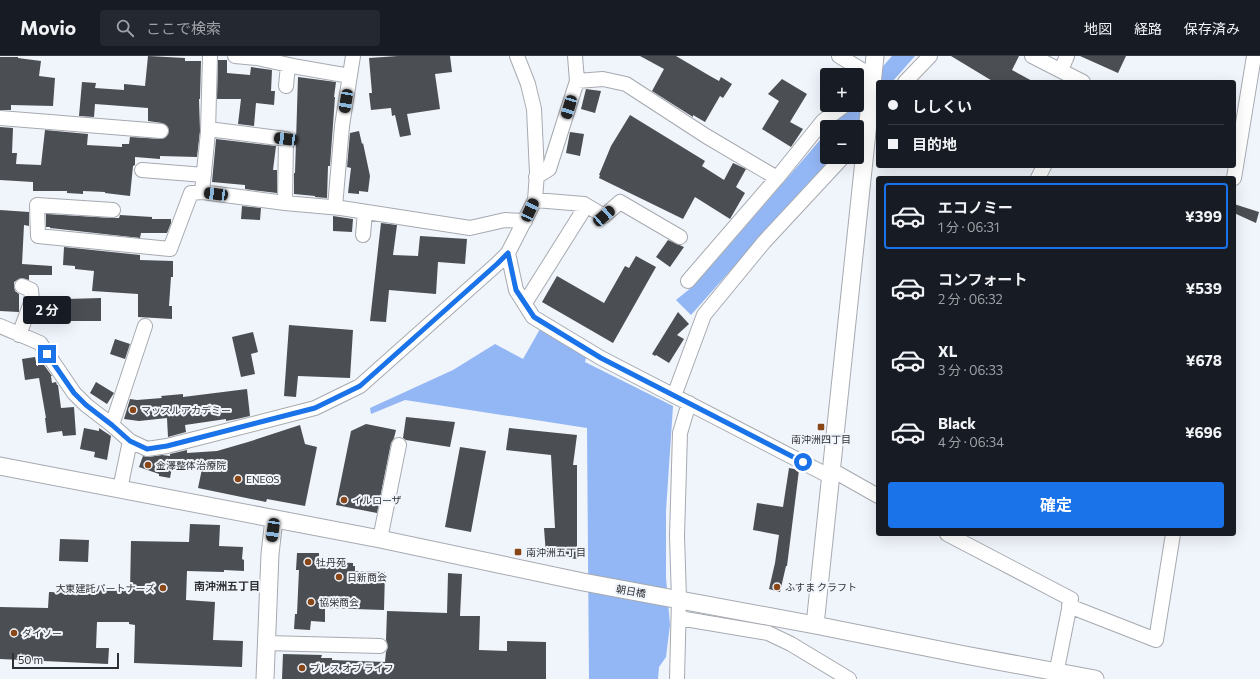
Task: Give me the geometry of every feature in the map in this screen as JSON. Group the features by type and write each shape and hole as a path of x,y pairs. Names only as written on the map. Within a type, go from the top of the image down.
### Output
{"street":[{"path":"202,192 208,129 210,56"},
{"path":"241,56 272,59 288,65 350,76"},
{"path":"335,207 342,126 353,56"},
{"path":"0,326 40,343 74,393 86,405 130,441 147,449 167,446 315,408 360,386 508,253 535,200 536,177 534,109 528,84 517,56"},
{"path":"536,177 549,169 577,81 575,56"},
{"path":"839,56 874,67"},
{"path":"908,80 930,56"},
{"path":"1032,56 1080,80"},
{"path":"1060,70 1067,56"},
{"path":"1236,155 1254,56"},
{"path":"286,86 288,65"},
{"path":"864,85 874,67"},
{"path":"864,134 873,113 874,67"},
{"path":"577,81 603,79 626,84 706,136 776,178"},
{"path":"688,281 823,121 835,112"},
{"path":"0,118 161,131"},
{"path":"208,129 286,139 285,203"},
{"path":"674,396 704,315 764,242 836,164"},
{"path":"815,625 831,473 860,164"},
{"path":"142,170 204,175"},
{"path":"113,210 37,205 38,236 170,249 191,193 202,192 285,203 335,207 470,228 505,220 525,221"},
{"path":"535,200 584,204 604,216 620,202 680,237"},
{"path":"525,303 586,206"},
{"path":"363,235 365,212"},
{"path":"508,253 516,290 534,317 601,358 674,396 876,495"},
{"path":"20,335 32,300 31,290 22,286"},
{"path":"112,425 145,326"},
{"path":"676,679 679,618 677,536 680,433 689,403"},
{"path":"120,489 130,441"},
{"path":"380,539 399,445"},
{"name":"朝日橋","path":"0,466 380,539 583,582 815,625 965,655 1055,675 1096,679"},
{"path":"265,679 270,554 274,519"},
{"path":"951,536 1071,599 1055,675"},
{"path":"1069,606 1156,640 1173,536"},
{"path":"679,618 768,633 791,644 849,679"},
{"path":"266,643 380,646"}],"water":[{"path":"892,56 915,56 894,80 876,80 876,100 859,120 837,120 844,112 864,112 864,88"},
{"path":"820,140 820,164 826,164 691,315 676,300 692,287"},
{"path":"540,329 587,355 585,362 673,406 666,511 666,578 670,625 666,657 659,667 658,679 589,679 587,428 405,400 371,414 370,408 453,370 495,344 523,359"}],"building":[{"path":"148,56 185,58 185,61 201,61 199,99 200,131 197,157 160,156 160,159 135,157 130,196 105,192 83,191 83,194 67,193 67,191 33,191 33,182 0,180 0,127 13,128 12,153 17,153 16,164 41,165 45,130 88,134 87,145 122,147 122,144 129,144 130,137 165,138 169,132 168,127 162,123 148,121 148,108 95,104 94,117 79,116 82,82 96,83 95,88 124,90 124,84 145,86"},
{"path":"398,56 450,56 452,72 435,74 440,109 407,114 411,135 400,137 395,115 392,116 391,108 371,110 369,93 372,93 369,58"},
{"path":"640,56 676,56 719,81 721,77 732,84 723,98 720,96 705,122 693,115 693,117 652,91 664,69"},
{"path":"951,56 1019,56 1012,70 1030,80 991,80"},
{"path":"1080,56 1126,56 1118,73"},
{"path":"0,57 18,57 41,61 39,76 55,78 53,106 11,105 11,110 0,110"},
{"path":"218,60 227,60 227,73 250,75 251,67 272,70 271,91 275,91 274,105 256,103 254,126 238,124 241,99 217,99"},
{"path":"298,77 336,82 330,166 328,166 327,198 294,194"},
{"path":"782,79 807,94 790,122 803,129 791,147 762,129 779,101 768,94"},
{"path":"586,89 601,91 595,113 581,109"},
{"path":"630,115 705,161 702,166 724,180 733,163 746,169 736,187 745,193 730,219 695,197 683,219 599,178 611,146"},
{"path":"359,131 370,176 368,192 359,191 359,194 348,193 351,168 347,167 350,133"},
{"path":"570,132 584,134 580,156 566,153"},
{"path":"216,139 276,146 273,170 277,170 277,193 245,189 245,185 212,182"},
{"path":"1236,205 1259,212 1256,223 1236,214"},
{"path":"242,206 261,208 260,220 241,219"},
{"path":"0,210 29,212 29,226 24,225 22,264 52,266 52,275 29,275 29,280 21,278 14,282 15,291 19,294 19,312 0,311"},
{"path":"46,214 112,218 119,218 120,215 152,217 152,219 171,219 171,223 167,233 141,233 140,238 46,227"},
{"path":"333,216 353,219 352,232 333,231"},
{"path":"381,223 397,225 393,255 418,256 420,236 467,239 465,264 438,262 436,294 389,290 386,322 370,321"},
{"path":"668,240 684,247 670,267 656,257"},
{"path":"64,247 140,255 140,260 173,261 173,277 171,277 169,306 172,306 172,319 138,317 138,294 92,291 94,271 75,269 75,266 63,265"},
{"path":"636,256 656,267 613,343 542,302 557,276 604,303 625,266 629,268"},
{"path":"101,298 101,321 67,321 67,299"},
{"path":"678,312 689,324 677,335 684,339 669,363 652,354"},
{"path":"289,325 353,330 350,378 298,376 296,397 284,396"},
{"path":"253,332 258,352 251,354 255,374 241,377 232,337"},
{"path":"115,339 130,344 125,359 110,354"},
{"path":"36,354 52,376 52,383 56,382 58,385 61,408 74,407 76,435 63,436 62,431 47,433 39,378 25,380 22,359 35,357 38,366"},
{"path":"96,382 114,393 107,404 90,393"},
{"path":"247,389 250,416 226,421 226,419 185,425 186,432 168,437 167,418 139,421 124,419 130,399 137,400 162,398 161,396 183,394 183,397"},
{"path":"406,417 455,422 450,447 406,440 403,438"},
{"path":"366,424 396,430 391,443 377,513 336,505 351,431"},
{"path":"300,425 305,444 317,447 305,506 267,499 266,502 198,488 203,464 172,467 170,478 159,476 159,474 139,467 143,456 170,456 170,454 187,450 187,453 217,451"},
{"path":"84,428 99,431 99,428 111,436 107,460 94,457 95,452 80,449"},
{"path":"509,428 577,435 573,465 577,465 577,559 546,555 544,528 555,528 551,455 506,450"},
{"path":"460,447 486,451 471,532 445,527"},
{"path":"789,468 799,470 787,566 780,592 769,589 779,535 753,530 757,503 783,507"},
{"path":"190,524 220,525 219,546 243,547 242,559 244,560 244,571 187,571 186,600 215,602 213,640 243,641 242,667 134,663 135,625 129,624 129,622 97,622 96,648 109,648 108,664 0,659 0,607 48,608 49,592 87,593 87,590 130,591 131,541 189,542"},
{"path":"60,539 89,540 88,562 59,561"},
{"path":"297,553 319,553 319,562 353,563 353,566 355,566 355,571 385,572 384,610 325,608 325,622 311,621 310,630 294,629 295,614 297,614 299,570 296,570"},
{"path":"448,573 462,574 460,616 480,616 479,650 507,651 507,641 546,642 546,679 282,679 283,654 322,655 321,658 332,658 332,660 385,662 388,647 386,640 387,611 447,613"}],"place":[{"name":"マッスルアカデミー","path":"133,410"},
{"name":"南沖洲四丁目","path":"821,427"},
{"name":"金澤整体治療院","path":"148,465"},
{"name":"ENEOS","path":"238,479"},
{"name":"イルローザ","path":"344,500"},
{"name":"南沖洲五丁目","path":"518,552"},
{"name":"牡丹苑","path":"308,562"},
{"name":"日新商会","path":"339,577"},
{"name":"ふすま クラフト","path":"777,587"},
{"name":"大東建託パートナーズ","path":"163,588"},
{"name":"協栄商会","path":"311,602"},
{"name":"ダイソー","path":"14,633"},
{"name":"ブレス オブ ライフ","path":"302,668"}],"district":[{"name":"南沖洲五丁目","path":"227,586"}],"route":[{"path":"47,354 74,393 86,405 130,441 147,449 167,446 315,408 360,386 508,253 516,290 534,317 601,358 803,462"}]}
